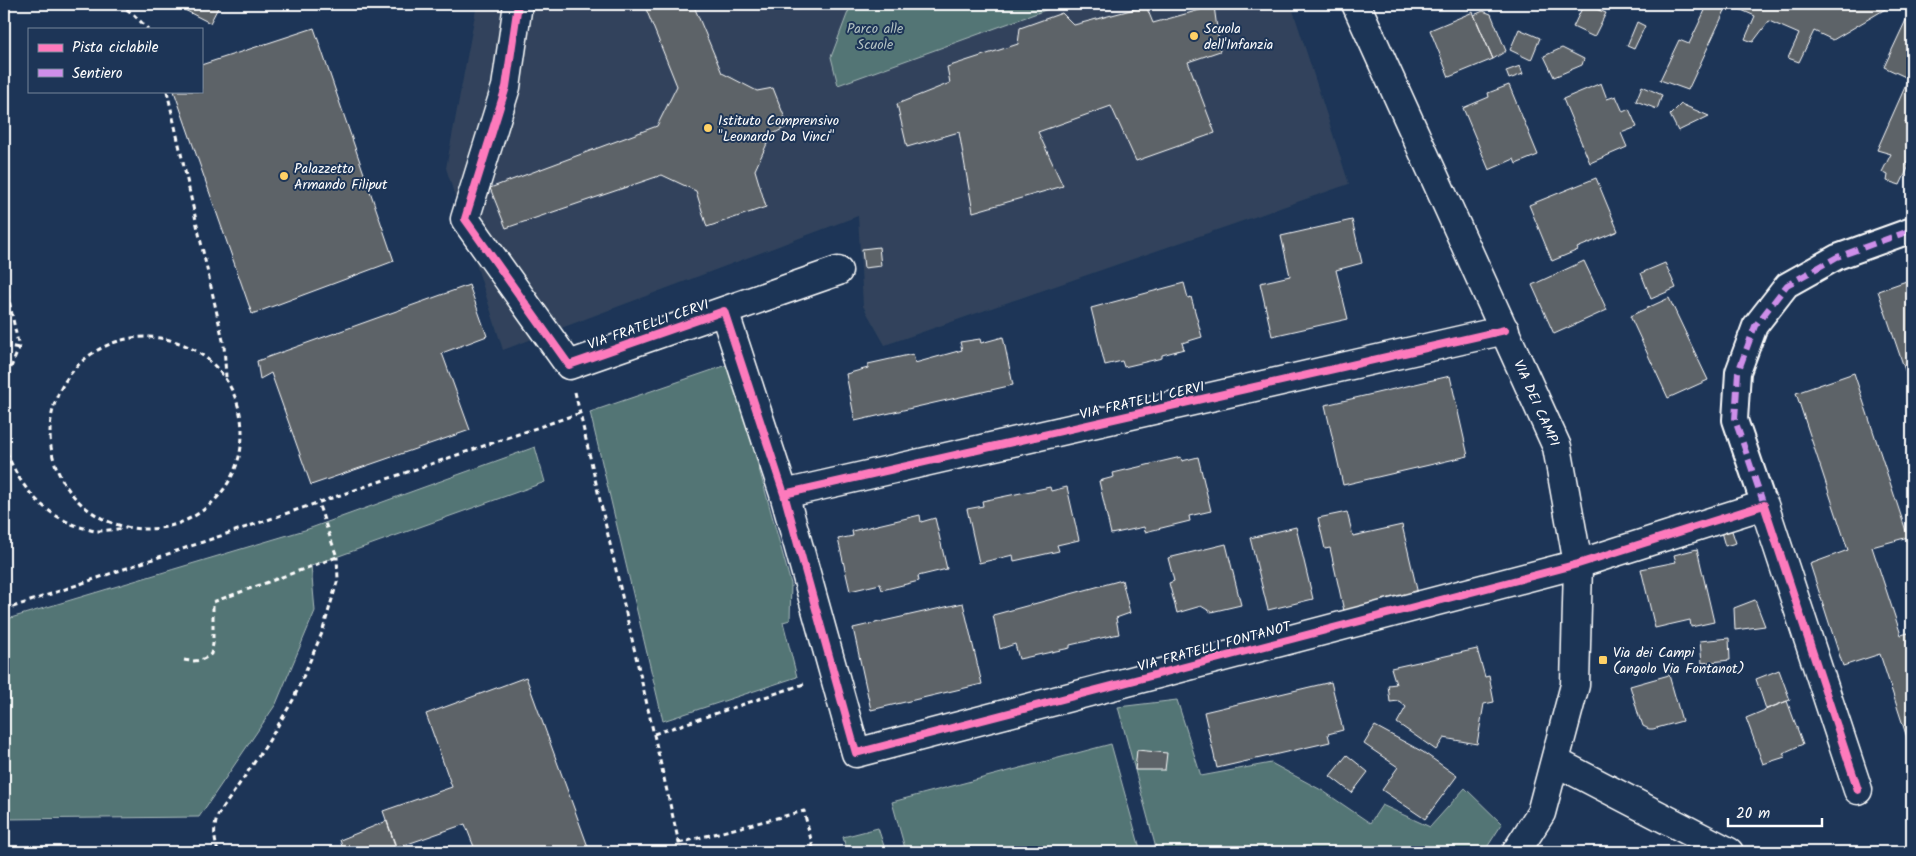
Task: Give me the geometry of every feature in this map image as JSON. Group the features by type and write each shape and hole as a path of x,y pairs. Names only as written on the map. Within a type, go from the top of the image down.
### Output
{"street":[{"path":"518,4 506,87 465,219 569,365"},
{"name":"VIA DEI CAMPI","path":"1356,4 1558,447 1578,564 1575,685 1541,813 1516,852"},
{"path":"1858,790 1735,420 1738,372 1755,326 1787,285 1837,257 1912,230"},
{"name":"VIA FRATELLI CERVI","path":"569,365 838,271"},
{"name":"VIA FRATELLI CERVI","path":"724,311 784,494 856,753"},
{"name":"VIA FRATELLI CERVI","path":"784,494 1505,330"},
{"name":"VIA FRATELLI FONTANOT","path":"856,753 1578,564 1764,505"},
{"path":"1556,762 1729,852"}],"path":[{"path":"4,11 14,4"},
{"path":"119,4 132,13 147,28"},
{"path":"4,444 7,456 24,488 45,508 65,522 93,531 128,528 166,528 202,512 228,485 242,449 241,412 226,377 224,345 167,92"},
{"path":"4,276 19,348 4,384"},
{"path":"128,528 93,514 66,486 51,452 51,414 66,380 92,353 126,338 164,337 199,351 226,377"},
{"path":"4,345 19,348"},
{"path":"569,365 681,852"},
{"path":"4,610 580,413"},
{"path":"218,852 213,837 218,815 267,744 293,700 322,633 338,579 337,557 318,503"},
{"path":"184,660 196,662 211,654 213,644 213,602 337,557"},
{"path":"654,734 834,674"},
{"path":"679,842 804,811 814,852"}],"shaded area":[{"path":"477,4 1291,4 1349,184 885,345 863,306 858,216 503,350 446,168"}],"green space":[{"name":"Parco alle Scuole","path":"851,4 1062,4 838,85 831,57"},
{"path":"730,364 791,584 790,620 783,622 797,677 663,721 590,412"},
{"path":"535,447 545,482 311,566 315,611 276,704 199,817 4,819 4,620 308,529"},
{"path":"1177,700 1201,776 1271,763 1323,791 1370,823 1382,805 1430,827 1465,788 1502,824 1484,852 1157,852 1118,707"},
{"path":"1111,744 1141,852 906,852 892,802"},
{"path":"878,828 886,852 847,852 843,837"}],"building":[{"path":"173,4 220,4 210,23"},
{"path":"644,4 693,4 722,73 757,91 773,88 788,126 771,135 755,170 766,207 707,227 696,191 662,175 506,228 490,188 657,126 677,86"},
{"path":"1584,4 1606,13 1594,37 1573,27"},
{"path":"1708,4 1728,4 1688,90 1660,80 1679,40 1689,44"},
{"path":"1728,4 1877,4 1887,8 1833,40 1814,31 1799,62 1788,58 1799,34 1769,21 1753,42 1745,39 1755,16"},
{"path":"1146,6 1153,23 1214,6 1220,51 1188,62 1215,133 1136,161 1111,106 1038,132 1063,186 973,212 959,132 907,147 897,104 950,83 947,67 1018,44 1020,28 1062,13 1074,25"},
{"path":"1483,11 1491,14 1506,51 1493,59 1474,15"},
{"path":"1473,12 1493,59 1449,77 1430,30"},
{"path":"1906,20 1912,23 1912,80 1884,67"},
{"path":"1637,22 1645,26 1634,49 1627,46"},
{"name":"Palazzetto Armando Filiput","path":"314,28 394,261 252,314 174,92 202,92 202,65"},
{"path":"1519,29 1540,38 1531,60 1510,50"},
{"path":"1562,48 1584,59 1582,65 1554,77 1544,56"},
{"path":"1520,66 1523,74 1509,79 1506,71"},
{"path":"1909,78 1912,80 1912,107 1905,122 1912,126 1912,153 1906,164 1909,166 1900,185 1887,181 1888,175 1882,172 1891,154 1877,150"},
{"path":"1601,83 1607,99 1616,96 1623,112 1629,109 1637,127 1621,133 1627,147 1590,163 1563,99"},
{"path":"1509,85 1538,155 1516,164 1514,159 1489,170 1463,108 1489,97 1488,93"},
{"path":"1642,86 1662,95 1657,109 1636,101"},
{"path":"1681,104 1709,116 1678,131 1670,115"},
{"path":"1912,107 1912,126 1905,122"},
{"path":"1596,178 1618,231 1552,261 1529,205"},
{"path":"1352,220 1362,263 1336,270 1348,319 1272,336 1260,283 1290,276 1281,236"},
{"path":"879,247 881,266 864,268 862,249"},
{"path":"1584,261 1607,310 1554,334 1532,285"},
{"path":"1665,263 1676,288 1651,299 1641,273"},
{"path":"1912,279 1912,391 1878,291"},
{"path":"1184,283 1188,298 1191,297 1202,337 1182,343 1184,349 1162,355 1162,358 1124,367 1122,361 1105,365 1091,308"},
{"path":"469,285 487,336 442,353 470,430 311,485 271,373 260,379 257,361"},
{"path":"1669,298 1708,380 1668,398 1630,316"},
{"path":"1003,337 1013,385 855,421 846,374 868,368 868,364 913,354 915,363 962,350 960,342 980,339 981,343"},
{"path":"1854,373 1908,537 1872,547 1901,635 1912,632 1912,753 1880,654 1843,666 1810,564 1848,550 1796,393"},
{"path":"1450,376 1468,456 1343,485 1325,405"},
{"path":"1181,457 1182,461 1198,457 1211,511 1189,516 1190,521 1145,532 1144,527 1111,534 1099,481 1114,477 1113,473"},
{"path":"1050,487 1051,491 1067,487 1079,540 1057,545 1059,551 1014,561 1013,555 979,563 967,509 983,506 982,501"},
{"path":"1347,512 1353,536 1402,525 1418,594 1344,611 1330,548 1325,549 1318,518"},
{"path":"920,515 921,522 935,518 947,569 918,576 919,581 882,590 880,584 850,591 838,539 853,536 852,531"},
{"path":"1296,527 1313,599 1268,610 1250,538"},
{"path":"1731,528 1736,543 1725,546 1721,532"},
{"path":"1226,544 1241,605 1211,612 1201,606 1177,613 1169,583 1174,581 1168,558"},
{"path":"1697,549 1714,622 1691,627 1690,620 1655,628 1641,569 1676,562 1674,555"},
{"path":"1122,580 1130,613 1116,618 1119,634 1070,645 1070,648 1019,659 1015,644 1000,649 993,615"},
{"path":"1755,600 1765,626 1735,630 1734,608"},
{"path":"963,603 982,684 871,710 853,628"},
{"path":"1729,638 1730,660 1702,663 1700,641"},
{"path":"1477,649 1485,677 1489,676 1494,702 1484,704 1477,744 1444,738 1436,750 1397,723 1406,707 1399,701 1390,702 1388,685 1396,684 1391,668"},
{"path":"1779,670 1790,700 1766,709 1756,679"},
{"path":"1669,675 1682,721 1649,729 1643,726 1640,720 1630,686"},
{"path":"526,677 590,852 476,852 465,824 396,848 383,811 452,787 426,714"},
{"path":"1331,682 1343,730 1328,734 1330,742 1217,768 1204,712"},
{"path":"1787,701 1803,744 1783,753 1785,757 1763,764 1746,718"},
{"path":"1375,726 1423,752 1457,776 1425,819 1382,790 1398,767 1364,744"},
{"path":"1137,750 1167,753 1165,770 1135,770"},
{"path":"1347,755 1368,772 1352,793 1330,776"},
{"path":"387,821 398,852 344,852 340,840"}],"marked path":[{"path":"1764,505 1735,420 1738,372 1755,326 1787,285 1837,257 1912,230"}],"cycle path":[{"path":"518,4 506,87 465,219 569,365 724,311 784,494 1505,330"},
{"path":"784,494 856,753 1578,564 1764,505 1858,790"}],"place":[{"name":"Scuola dell'Infanzia","path":"1194,36"},
{"name":"Istituto Comprensivo \"Leonardo Da Vinci\"","path":"708,128"},
{"name":"Palazzetto Armando Filiput","path":"284,176"},
{"name":"Via dei Campi (angolo Via Fontanot)","path":"1603,660"}]}
